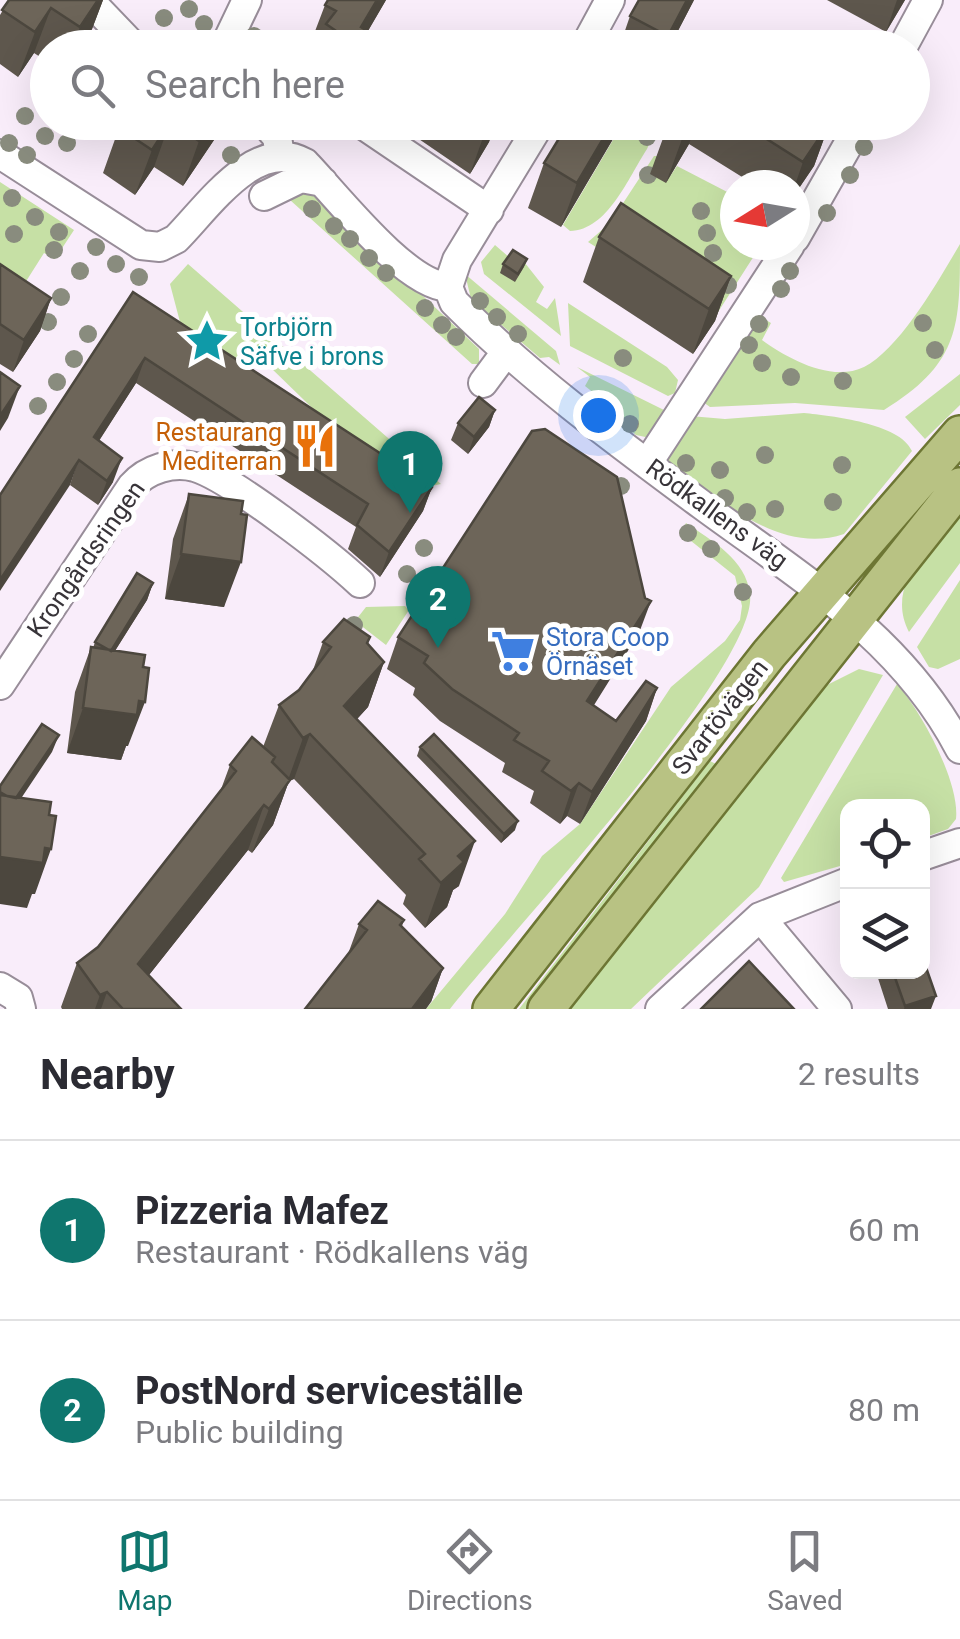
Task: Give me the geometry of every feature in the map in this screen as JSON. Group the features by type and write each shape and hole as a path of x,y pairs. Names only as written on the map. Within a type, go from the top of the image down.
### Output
{"main road":[{"name":"Svartövägen","path":"490,1009 758,668 960,434"},
{"name":"Svartövägen","path":"546,1009 960,486"}],"street":[{"path":"89,0 118,30"},
{"path":"217,0 235,24"},
{"path":"594,30 610,0"},
{"path":"912,30 928,0"},
{"path":"0,154 141,245 160,246 176,238 258,160 280,156 278,140"},
{"path":"385,140 488,210"},
{"path":"448,287 454,266 530,140"},
{"path":"810,211 850,140"},
{"name":"Rödkallens väg","path":"280,156 306,164 408,269 430,284 448,287 454,302 506,352 854,619 920,683 960,749"},
{"path":"264,196 300,178 324,182"},
{"path":"648,464 780,260"},
{"path":"482,383 506,352"},
{"name":"Krongårdsringen","path":"0,685 132,486 142,474 160,467 194,466 330,555 360,582"},
{"path":"930,853 960,843"},
{"path":"660,1009 760,917 840,885"},
{"path":"760,917 837,1009"},
{"path":"0,987 18,998 21,1009"}],"green space":[{"path":"613,140 651,140 606,212 583,228 570,231 563,225"},
{"path":"654,156 658,156 666,182 677,166 720,188 720,260 751,260 713,320 588,242 610,223"},
{"path":"0,182 74,230 55,259 44,253 25,283 0,276"},
{"path":"306,185 479,349 479,364 472,364 290,200 283,203 275,195"},
{"path":"960,244 959,298 950,340 928,376 884,410 795,403 710,407 703,402 757,315 771,323 762,340 797,361 838,372 864,367 905,329"},
{"path":"495,245 510,258 521,258 544,287 536,302 547,309 555,298 561,336 484,274 481,262"},
{"path":"188,264 441,484 421,488 340,435 270,367 241,365 180,322 170,284"},
{"path":"465,274 556,351 560,365 549,357 540,358 471,299"},
{"path":"568,303 667,367 678,380 675,393 668,396 570,346"},
{"path":"577,367 664,410 664,419 650,438 636,435 605,410 605,402 585,386 590,377"},
{"path":"960,374 960,405 925,439 905,417"},
{"path":"804,413 880,427 905,441 912,451 844,534 820,539 773,530 729,507 668,463 668,449 690,416 725,419"},
{"path":"960,507 960,563 909,632 902,597 907,581 925,550"},
{"path":"686,523 717,544 742,571 750,594 742,630 715,680 624,803 450,1009 426,1009 505,914 542,856 580,824 671,687 725,641 740,620 742,606 735,576 681,533"},
{"path":"960,580 960,659 938,669 929,667 917,647"},
{"path":"405,606 409,610 386,645 355,621 366,607"},
{"path":"859,669 883,675 759,887 631,1009 567,1009 821,688"},
{"path":"897,684 937,748 952,786 956,819 948,829 930,835 930,799 840,799 840,866 784,882 781,878"},
{"path":"710,761 718,765 529,1009 519,1009"}],"building":[{"path":"9,0 98,0 80,27 51,8 36,30 32,30 2,10"},
{"path":"328,0 377,0 361,27 366,30 335,30 326,24 336,11 325,5"},
{"path":"639,0 687,0 671,30 657,30 630,16"},
{"path":"137,140 158,140 152,150"},
{"path":"558,140 602,140 577,183 544,163"},
{"path":"768,140 818,140 803,162"},
{"path":"621,203 731,276 709,309 599,237"},
{"path":"513,250 527,259 518,274 503,264"},
{"path":"0,264 51,298 24,340 0,324"},
{"path":"133,292 432,487 389,552 357,525 368,504 145,358 94,437 122,458 107,481 79,460 0,580 0,495"},
{"path":"0,372 20,386 0,416"},
{"path":"479,397 495,410 474,437 458,423"},
{"name":"Stora Coop Örnäset","path":"545,429 617,477 645,598 651,601 587,701 616,721 646,681 657,688 592,792 579,783 571,791 542,771 549,761 514,740 519,733 452,689 424,663 428,656 398,637 532,431"},
{"path":"189,494 243,501 241,514 247,515 241,562 181,554"},
{"path":"137,573 153,583 111,651 95,642"},
{"path":"344,619 370,637 367,643 384,662 344,706 475,841 458,856 464,862 441,883 419,859 425,854 310,734 303,738 279,705 299,690 331,647 323,642"},
{"path":"91,647 145,655 143,667 149,668 145,702 139,701 137,715 83,708"},
{"path":"42,724 59,735 16,798 7,796 0,792 0,786"},
{"path":"434,734 518,821 504,834 420,747"},
{"path":"252,737 275,757 272,762 290,780 269,809 264,805 138,964 181,1009 123,1009 107,992 100,995 77,963 98,947 236,771 230,765"},
{"path":"0,795 51,802 49,815 56,816 51,849 45,848 43,863 0,857"},
{"path":"378,901 404,920 400,925 443,968 412,1009 305,1009 367,930 359,924"},
{"path":"749,961 794,1009 701,1009"},
{"path":"895,979 930,979 936,996 905,1006"}],"place":[{"name":"Torbjörn Säfve i brons","path":"207,341"},
{"name":"Restaurang Mediterran","path":"315,446"},
{"name":"Pizzeria Mafez","path":"410,513"},
{"name":"PostNord serviceställe","path":"438,648"},
{"name":"Stora Coop Örnäset","path":"513,651"}]}
